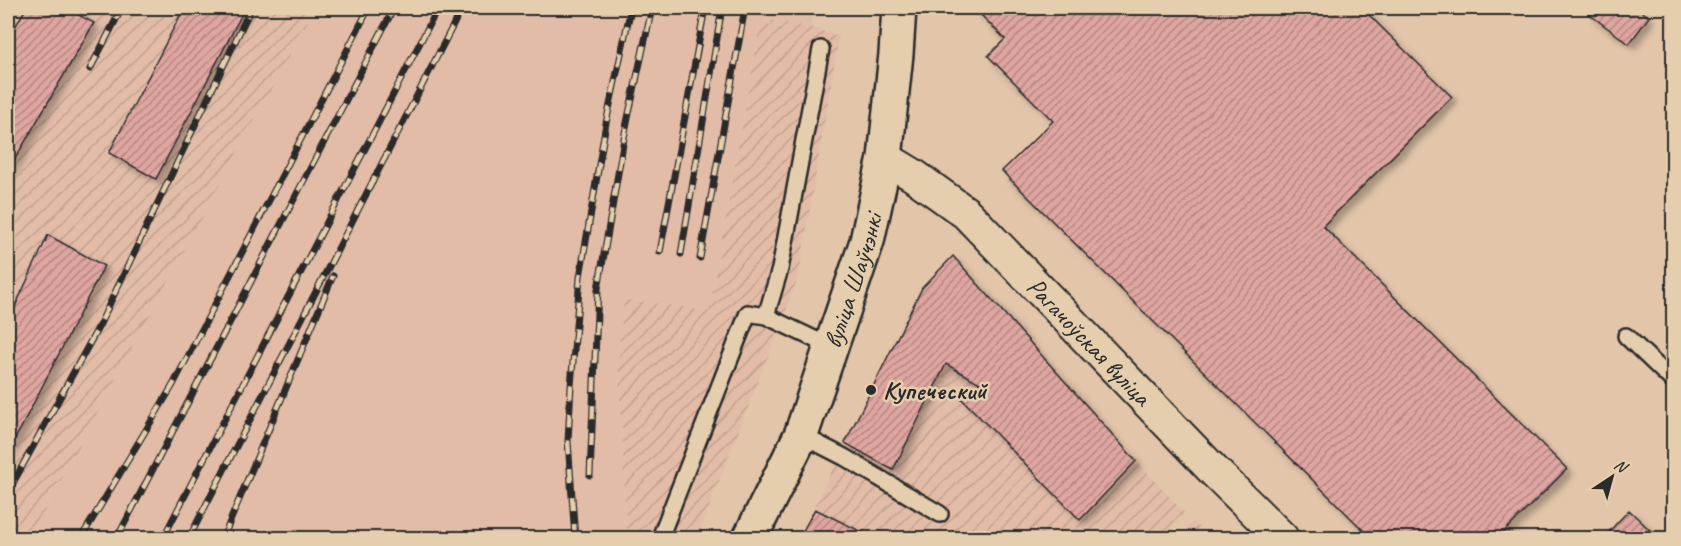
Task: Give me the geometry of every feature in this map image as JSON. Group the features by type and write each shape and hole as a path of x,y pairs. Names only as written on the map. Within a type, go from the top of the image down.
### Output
{"main road":[{"name":"вуліца Шаўчэнкі","path":"750,538 801,435 867,241 885,158 899,8"}],"street":[{"name":"Рагачоўская вуліца","path":"885,158 966,213 1214,471 1270,534"}],"lane":[{"path":"766,316 780,269 821,49"},
{"path":"660,538 748,313 766,316 831,346"},
{"path":"1626,336 1674,382"},
{"path":"801,435 844,457 940,514"}],"shaded area":[{"path":"8,8 315,8 30,538 8,538"},
{"path":"315,8 814,8 810,27 761,19 709,311 624,299 618,362 627,538 574,535 512,538 30,538"},
{"path":"761,19 810,27 839,36 799,275 697,538 627,538 618,362 624,299 709,311"},
{"path":"953,256 1184,513 1165,538 799,538 922,288"},
{"path":"1193,522 1210,538 1180,538"}],"building":[{"path":"26,8 66,8 94,23 8,171 8,39"},
{"path":"184,8 245,8 156,179 109,153"},
{"path":"974,8 1362,8 1452,97 1323,226 1567,469 1498,538 1371,538 1002,171 1053,121 988,56 1005,39"},
{"path":"1595,8 1637,8 1649,17 1629,44 1589,14"},
{"path":"48,235 104,266 8,453 8,322"},
{"path":"953,256 1136,461 1080,520 961,398 980,383 946,364 893,470 845,443 922,288"},
{"path":"815,509 864,533 861,538 799,538"},
{"path":"1629,510 1655,535 1652,538 1603,538"}],"railway":[{"path":"90,69 122,8"},
{"path":"8,492 99,326 251,8"},
{"path":"81,538 173,385 369,8"},
{"path":"117,538 394,8"},
{"path":"163,538 438,8"},
{"path":"189,538 462,8"},
{"path":"575,538 568,441 580,277 606,123 631,8"},
{"path":"590,475 598,289 626,127 652,8"},
{"path":"660,252 705,8"},
{"path":"681,254 722,8"},
{"path":"700,258 745,8"},
{"path":"223,538 333,276"}],"place":[{"name":"Купеческий","path":"871,390"}]}
